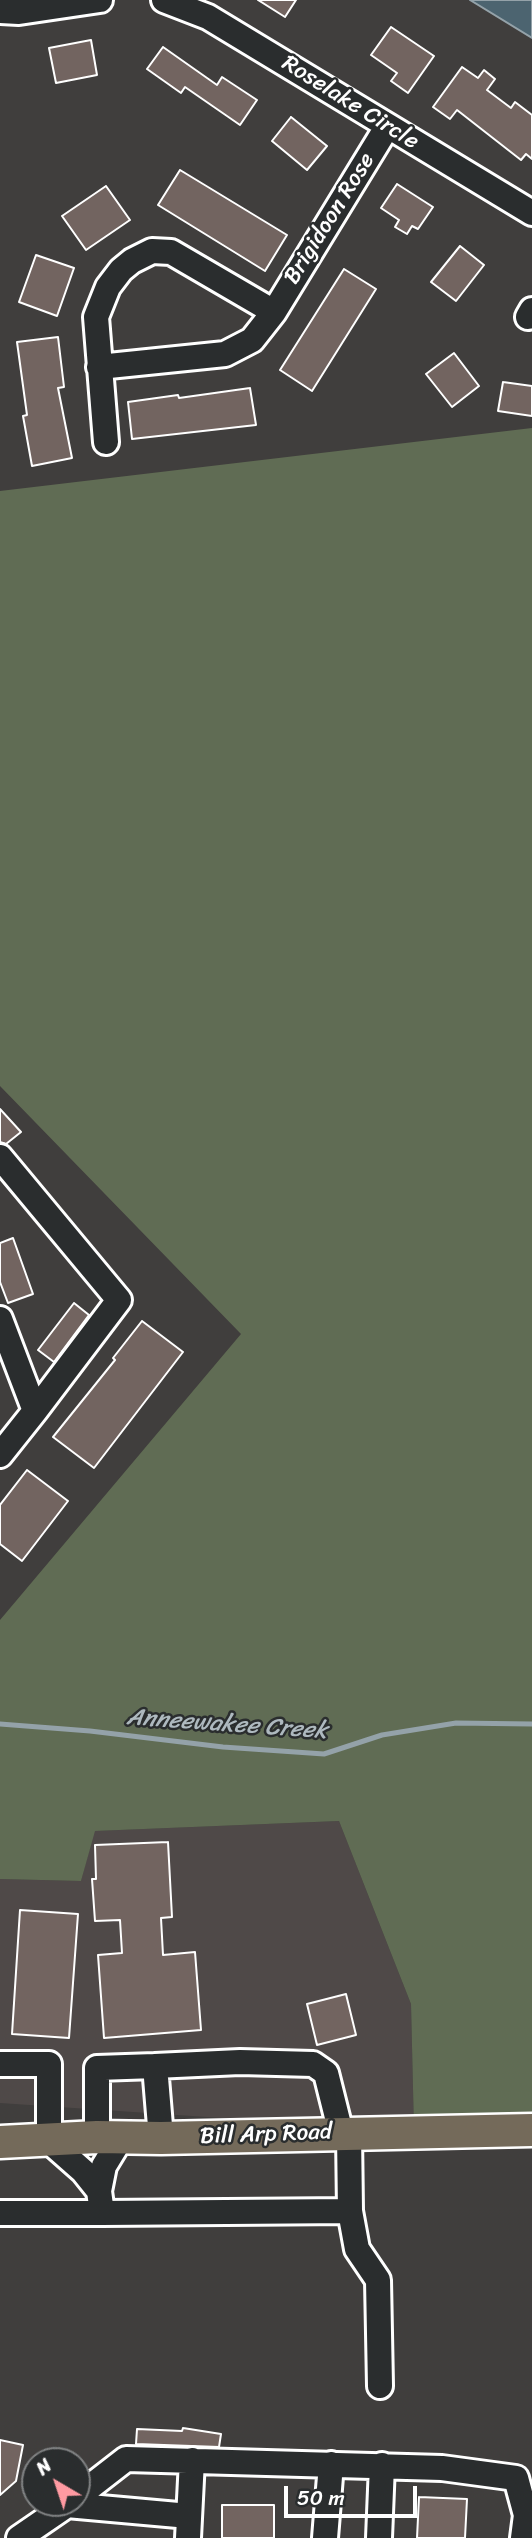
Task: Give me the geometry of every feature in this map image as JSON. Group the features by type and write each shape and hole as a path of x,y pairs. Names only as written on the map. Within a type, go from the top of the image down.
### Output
{"main road":[{"name":"Bill Arp Road","path":"0,2142 532,2130"}],"street":[{"path":"0,11 19,12 100,0"},
{"name":"Roselake Circle","path":"164,0 208,17 532,214"},
{"name":"Brigidoon Rose","path":"99,366 167,361 235,351 252,340 274,312 387,127"},
{"name":"Brigidoon Rose","path":"106,442 95,331 99,304 121,270 152,251 171,252 274,312"},
{"path":"0,1157 119,1300 0,1455"},
{"path":"0,1319 35,1411"},
{"path":"100,2202 109,2138 97,2068 240,2062 313,2064 326,2073 345,2133 349,2211 357,2249 378,2280 380,2386"},
{"path":"0,2064 49,2064 50,2141 83,2171 100,2202"},
{"path":"155,2066 161,2138"},
{"path":"0,2213 100,2202 349,2211"},
{"path":"91,2486 126,2459 442,2468 516,2477 526,2515 523,2538"},
{"path":"91,2506 189,2527 192,2460"},
{"path":"325,2538 331,2464"},
{"path":"379,2538 382,2465"},
{"path":"19,2538 49,2517"}],"shaded area":[{"path":"339,1821 411,2004 414,2131 0,2103 0,1879 81,1881 94,1831"}],"green space":[{"path":"532,428 532,2130 414,2131 411,2004 339,1821 95,1831 81,1881 0,1879 0,1620 241,1334 0,1086 0,491"}],"water":[{"path":"470,0 532,0 532,38"}],"building":[{"path":"258,0 296,0 285,17"},
{"path":"391,27 434,56 408,93 391,81 397,73 371,55"},
{"path":"91,40 97,75 56,83 49,48"},
{"path":"163,47 217,85 222,77 257,100 240,125 185,87 181,93 147,69"},
{"path":"462,67 478,78 484,70 495,79 487,90 511,108 515,102 532,115 532,159 526,154 521,160 457,110 450,119 433,107"},
{"path":"291,117 327,146 307,170 272,141"},
{"path":"180,170 287,235 265,271 158,205"},
{"path":"397,184 433,207 418,229 412,226 407,234 395,227 399,220 381,208"},
{"path":"106,186 130,220 86,250 62,216"},
{"path":"460,246 484,265 456,301 431,282"},
{"path":"36,255 74,268 57,316 19,302"},
{"path":"344,269 376,289 312,391 280,370"},
{"path":"58,337 64,387 58,388 72,458 32,466 23,416 27,415 17,342"},
{"path":"454,353 479,386 452,407 426,374"},
{"path":"503,382 532,386 532,416 498,411"},
{"path":"250,388 256,425 132,439 128,402"},
{"path":"0,1109 21,1132 6,1144 0,1142"},
{"path":"13,1238 33,1294 8,1303 0,1282 0,1243"},
{"path":"74,1303 89,1315 54,1362 38,1350"},
{"path":"142,1321 183,1352 94,1468 53,1437 115,1360 113,1358"},
{"path":"27,1470 68,1501 22,1561 0,1544 0,1505"},
{"path":"168,1842 172,1917 161,1918 163,1955 195,1952 201,2030 104,2038 98,1955 122,1953 120,1920 95,1921 92,1879 96,1879 95,1845"},
{"path":"20,1910 78,1914 69,2038 12,2034"},
{"path":"346,1994 356,2035 317,2045 307,2004"},
{"path":"183,2428 221,2434 219,2447 136,2444 137,2429 182,2431"},
{"path":"0,2440 23,2445 16,2481 0,2495"},
{"path":"419,2497 467,2499 465,2538 417,2538"},
{"path":"222,2505 274,2505 274,2538 222,2538"}],"waterway":[{"name":"Anneewakee Creek","path":"0,1724 90,1731 223,1747 324,1754 382,1735 456,1723 532,1724"}]}
